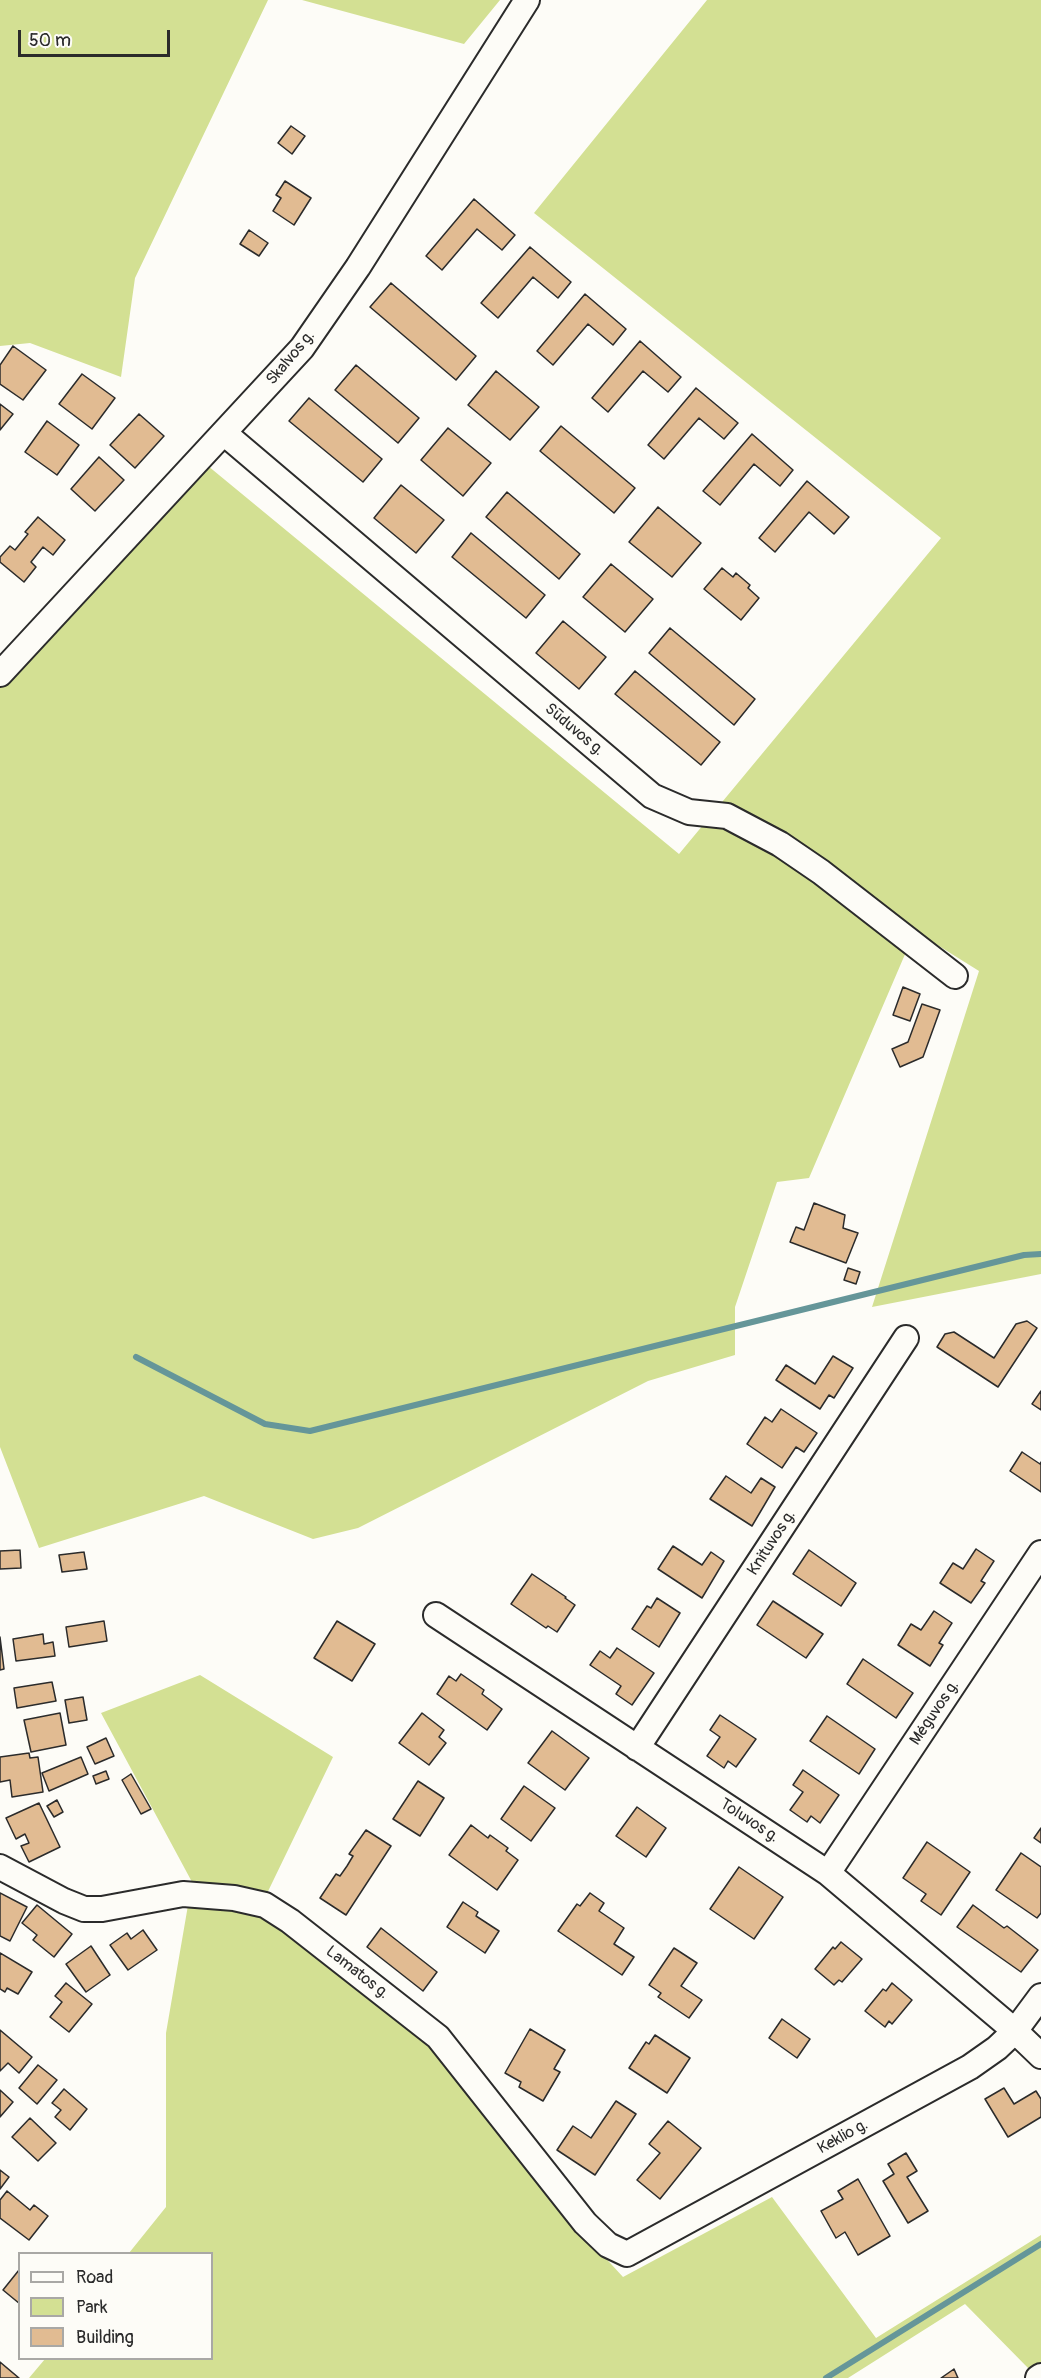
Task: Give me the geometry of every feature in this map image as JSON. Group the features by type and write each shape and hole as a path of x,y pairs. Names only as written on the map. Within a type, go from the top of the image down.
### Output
{"street":[{"name":"Skalvos g.","path":"0,674 302,348 358,267 527,0"},
{"name":"Sūduvos g.","path":"224,433 652,796 689,812 727,816 780,844 821,872 955,976"},
{"name":"Knituvos g.","path":"637,1748 906,1338"},
{"name":"Mėguvos g.","path":"828,1873 1041,1553"},
{"name":"Toluvos g.","path":"436,1615 828,1873 1015,2031 1041,2056"},
{"name":"Lamatos g.","path":"0,1867 84,1909 102,1909 183,1894 234,1898 265,1905 290,1921 438,2037 585,2223 608,2245 627,2254"},
{"name":"Keklio g.","path":"627,2254 970,2067 1015,2031 1041,1996"}],"green space":[{"path":"0,0 268,0 135,278 121,377 30,343 0,346"},
{"path":"302,0 500,0 464,44"},
{"path":"707,0 1041,0 1041,1274 872,1307 979,971 915,931 809,1178 777,1182 735,1307 735,1355 648,1381 358,1528 313,1539 204,1496 39,1548 0,1447 0,688 12,678 202,461 679,854 941,538 534,213"},
{"path":"200,1675 333,1757 258,1912 430,2041 577,2227 623,2277 772,2197 876,2338 1041,2235 1041,2363 1030,2370 965,2304 848,2378 29,2378 44,2360 213,2360 213,2252 130,2252 166,2207 166,2033 192,1882 101,1713"}],"building":[{"path":"291,126 305,136 292,154 278,143"},
{"path":"285,181 311,198 294,225 273,211 281,198 276,195"},
{"path":"474,199 515,235 502,250 477,229 442,270 426,256"},
{"path":"249,230 268,243 259,256 240,244"},
{"path":"530,247 571,282 558,298 533,277 498,318 481,303"},
{"path":"391,283 476,356 456,380 370,307"},
{"path":"585,294 626,329 613,345 588,324 553,365 537,351"},
{"path":"640,341 681,377 668,392 643,371 608,412 592,398"},
{"path":"13,346 46,370 23,400 0,384 0,365"},
{"path":"356,365 419,418 398,443 335,390"},
{"path":"496,371 539,407 510,440 468,405"},
{"path":"82,374 115,398 92,429 59,404"},
{"path":"696,388 738,423 724,439 699,418 664,459 648,445"},
{"path":"309,398 382,459 363,482 289,421"},
{"path":"0,404 13,414 0,430"},
{"path":"139,414 164,436 135,468 110,445"},
{"path":"47,421 79,445 57,475 25,452"},
{"path":"561,426 635,488 614,513 540,451"},
{"path":"448,428 491,463 463,496 421,460"},
{"path":"752,434 793,470 780,486 754,464 720,505 703,491"},
{"path":"99,457 124,480 95,511 71,489"},
{"path":"807,481 849,517 834,534 809,512 775,552 759,538"},
{"path":"401,485 444,520 416,553 374,518"},
{"path":"507,492 580,554 559,579 486,517"},
{"path":"658,507 701,543 672,577 629,542"},
{"path":"38,517 65,540 53,555 43,547 31,562 36,567 24,582 0,562 0,557 10,546 15,550 28,534 25,532"},
{"path":"471,533 545,595 526,618 452,557"},
{"path":"611,564 653,599 625,632 583,597"},
{"path":"722,568 733,577 736,573 750,585 748,588 759,598 741,620 704,589"},
{"path":"563,621 606,657 579,689 536,653"},
{"path":"670,628 755,699 734,725 649,653"},
{"path":"635,671 720,742 701,765 615,694"},
{"path":"903,987 920,994 910,1021 893,1015"},
{"path":"922,1004 940,1010 923,1057 900,1067 892,1049 908,1042"},
{"path":"814,1203 845,1215 843,1228 858,1233 846,1263 790,1242 796,1227 804,1230"},
{"path":"848,1268 860,1272 856,1284 844,1280"},
{"path":"1027,1321 1037,1328 998,1387 937,1347 945,1334 954,1332 994,1358 1016,1324"},
{"path":"833,1356 853,1368 834,1398 829,1395 820,1409 776,1380 786,1365 815,1384"},
{"path":"1041,1391 1041,1410 1032,1404"},
{"path":"781,1409 817,1433 804,1452 796,1447 782,1468 747,1444 765,1417 772,1422"},
{"path":"1022,1452 1040,1464 1041,1462 1041,1492 1010,1471"},
{"path":"726,1476 751,1493 761,1478 775,1487 752,1526 710,1499"},
{"path":"673,1546 702,1565 711,1552 724,1561 702,1598 658,1569"},
{"path":"976,1549 994,1561 981,1581 985,1583 971,1603 940,1583 953,1563 963,1569"},
{"path":"20,1550 21,1568 0,1569 0,1551"},
{"path":"809,1550 856,1583 841,1606 793,1574"},
{"path":"84,1552 87,1569 62,1572 59,1555"},
{"path":"532,1574 575,1605 557,1632 548,1626 546,1628 511,1604"},
{"path":"657,1598 680,1613 659,1647 632,1629 647,1606 651,1608"},
{"path":"773,1601 823,1634 806,1658 757,1625"},
{"path":"934,1611 952,1623 939,1643 943,1645 930,1666 898,1645 911,1624 921,1630"},
{"path":"104,1621 107,1641 69,1647 66,1627"},
{"path":"337,1621 375,1644 352,1681 314,1658"},
{"path":"43,1634 44,1644 53,1642 55,1656 16,1661 13,1639"},
{"path":"0,1637 4,1669 0,1670"},
{"path":"617,1648 654,1673 632,1705 616,1694 621,1686 590,1665 600,1651 610,1658"},
{"path":"863,1659 913,1693 896,1718 847,1684"},
{"path":"461,1674 484,1690 482,1694 502,1709 487,1730 437,1694 449,1676 456,1681"},
{"path":"52,1682 56,1701 17,1708 14,1688"},
{"path":"83,1697 87,1720 69,1723 65,1700"},
{"path":"60,1713 66,1745 31,1752 24,1720"},
{"path":"422,1713 444,1730 439,1737 446,1743 429,1765 399,1743"},
{"path":"720,1715 756,1739 736,1767 728,1761 724,1768 707,1756 720,1737 710,1730"},
{"path":"827,1716 875,1749 859,1774 810,1741"},
{"path":"552,1731 589,1758 565,1790 528,1763"},
{"path":"106,1738 114,1756 95,1764 87,1747"},
{"path":"29,1753 30,1758 38,1757 43,1792 12,1797 10,1780 0,1782 0,1757"},
{"path":"81,1757 88,1774 49,1791 42,1773"},
{"path":"803,1770 839,1795 820,1823 811,1816 807,1822 790,1810 803,1792 793,1785"},
{"path":"106,1771 109,1779 96,1784 93,1776"},
{"path":"131,1774 151,1809 141,1814 122,1780"},
{"path":"418,1781 444,1798 420,1836 393,1819"},
{"path":"524,1786 555,1808 531,1841 501,1819"},
{"path":"57,1800 63,1812 54,1817 47,1806"},
{"path":"39,1803 60,1847 29,1862 21,1846 29,1843 25,1834 16,1839 6,1818"},
{"path":"637,1807 666,1828 646,1857 616,1836"},
{"path":"471,1825 488,1838 490,1835 508,1848 506,1851 518,1860 497,1890 449,1855"},
{"path":"1041,1828 1041,1843 1034,1838"},
{"path":"366,1830 391,1846 346,1915 320,1898 336,1874 340,1876 347,1866 353,1856 349,1854"},
{"path":"927,1842 970,1872 941,1915 921,1901 926,1894 903,1878"},
{"path":"1021,1853 1041,1867 1041,1913 1037,1918 996,1890"},
{"path":"739,1867 783,1897 754,1939 710,1909"},
{"path":"0,1893 27,1907 10,1941 0,1936"},
{"path":"590,1893 604,1903 599,1911 624,1928 614,1944 634,1957 622,1975 558,1931 577,1904 580,1906"},
{"path":"463,1902 478,1912 476,1916 499,1931 485,1953 447,1927"},
{"path":"37,1905 72,1934 54,1957 33,1940 37,1935 22,1923"},
{"path":"973,1905 1004,1928 1007,1926 1038,1950 1021,1972 957,1927"},
{"path":"381,1928 437,1972 423,1991 367,1947"},
{"path":"143,1930 157,1950 128,1970 110,1945 127,1933 131,1939"},
{"path":"841,1942 862,1959 842,1982 839,1980 834,1985 815,1969 833,1947 835,1949"},
{"path":"91,1946 110,1975 86,1992 66,1964"},
{"path":"674,1948 697,1963 681,1986 702,2000 689,2018 658,1997 661,1993 649,1985"},
{"path":"0,1953 32,1972 18,1994 7,1988 5,1992 0,1989"},
{"path":"66,1983 92,2004 69,2032 50,2017 62,2002 55,1996"},
{"path":"892,1983 912,2000 892,2024 889,2021 885,2027 865,2011 883,1989 886,1991"},
{"path":"782,2019 810,2039 797,2058 769,2038"},
{"path":"530,2029 565,2050 554,2069 560,2072 543,2101 519,2087 521,2082 505,2073"},
{"path":"0,2030 32,2057 19,2073 8,2063 0,2071"},
{"path":"655,2035 690,2058 667,2093 629,2068 646,2042 649,2044"},
{"path":"38,2065 57,2080 37,2104 19,2088"},
{"path":"1004,2088 1014,2104 1036,2091 1041,2099 1041,2117 1008,2137 985,2099"},
{"path":"64,2089 87,2109 70,2130 55,2117 61,2110 52,2103"},
{"path":"0,2090 13,2102 0,2117"},
{"path":"616,2101 636,2114 595,2175 557,2150 573,2126 591,2138"},
{"path":"30,2118 56,2143 38,2161 12,2137"},
{"path":"668,2121 701,2148 660,2199 637,2180 660,2153 649,2144"},
{"path":"906,2153 917,2171 907,2177 928,2211 908,2223 883,2181 894,2174 888,2164"},
{"path":"0,2170 9,2177 0,2189"},
{"path":"858,2179 890,2236 858,2255 845,2232 836,2238 821,2211 843,2199 838,2191"},
{"path":"7,2191 30,2210 34,2205 48,2216 29,2240 0,2218 0,2200"},
{"path":"18,2271 18,2302 3,2290"},
{"path":"0,2362 19,2378 0,2378"},
{"path":"954,2369 958,2378 941,2378"}],"waterway":[{"path":"136,1357 265,1424 310,1431 1024,1255 1041,1254"},
{"path":"826,2378 1041,2244"}]}
